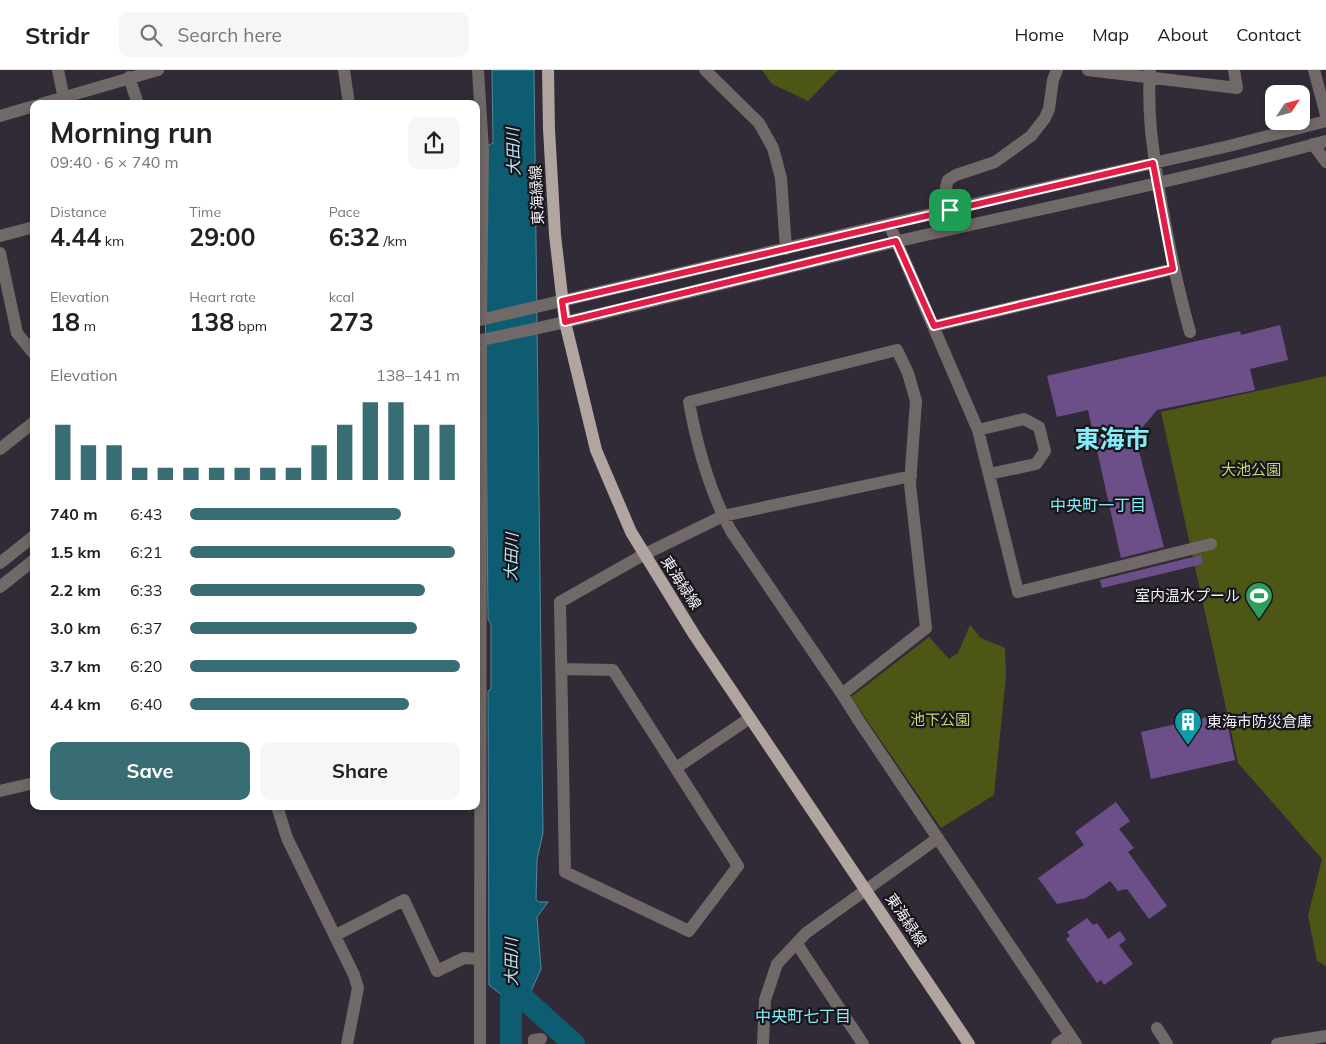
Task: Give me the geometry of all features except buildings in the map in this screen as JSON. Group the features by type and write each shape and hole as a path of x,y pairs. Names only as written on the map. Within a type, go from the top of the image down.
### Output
{"main road":[{"name":"東海緑線","path":"548,70 549,129 555,225 565,322 596,450 631,532 643,555 750,718 969,1044"}],"street":[{"path":"58,70 64,100 158,70"},
{"path":"344,70 348,100"},
{"path":"478,70 480,100"},
{"path":"705,70 760,123 773,148 781,178 786,248"},
{"path":"950,210 946,188 948,180 956,175 996,162 1031,136 1045,118 1056,70"},
{"path":"1088,70 1150,74 1237,88 1234,70"},
{"path":"1314,70 1326,115"},
{"path":"1150,74 1150,141 1153,163 1173,269 1190,332"},
{"path":"129,78 137,100"},
{"path":"480,102 483,150 481,320 1326,121"},
{"path":"0,116 30,107"},
{"path":"480,1044 481,340 544,327 896,241 1158,182 1320,143 1326,162"},
{"path":"889,224 978,430 1018,592 1211,544"},
{"path":"0,236 30,228"},
{"path":"0,253 17,333 30,349"},
{"path":"934,326 1173,269"},
{"path":"842,694 926,628 910,484 916,401 908,374 897,350 689,402 703,460 723,516 1073,1040 1057,1044"},
{"path":"978,430 1024,419 1039,427 1045,450 1036,464 989,474"},
{"path":"0,449 30,426"},
{"path":"562,668 612,670 738,866 689,931 565,872 560,602 643,555 723,516 911,476"},
{"path":"0,563 30,539"},
{"path":"0,587 30,563"},
{"path":"676,768 750,718"},
{"path":"0,791 30,784"},
{"path":"278,810 287,838 336,935 358,988 348,1044"},
{"path":"763,1044 765,1000 777,964 806,933 938,838"},
{"path":"336,935 404,900 437,971 464,958 480,959"},
{"path":"797,944 863,1044"},
{"path":"1157,1028 1167,1044"},
{"path":"1277,1044 1326,1036"}],"green space":[{"path":"762,70 838,70 808,101 772,84"},
{"name":"大池公園","path":"1326,376 1326,966 1317,961 1308,916 1322,859 1238,763 1161,412"},
{"name":"池下公園","path":"970,625 981,638 1005,648 1006,676 994,795 941,828 851,697 929,637 949,659 958,653"}],"water":[{"path":"492,70 534,70 543,833 537,859 536,900 548,902 537,917 541,969 522,1011 489,985 488,691 491,689 491,624 488,619 485,269 487,146 493,143"}],"waterway":[{"name":"大田川","path":"511,973 511,1044"},
{"path":"511,987 574,1044"}],"place":[{"name":"室内温水プール","path":"1259,620"},
{"name":"東海市防災倉庫","path":"1188,746"}],"district":[{"name":"東海市","path":"1112,439"},
{"name":"中央町一丁目","path":"1098,505"},
{"name":"中央町七丁目","path":"803,1016"}],"route":[{"path":"1153,163 1173,269 934,326 896,241 565,322 562,301 950,210 1153,163"}]}
